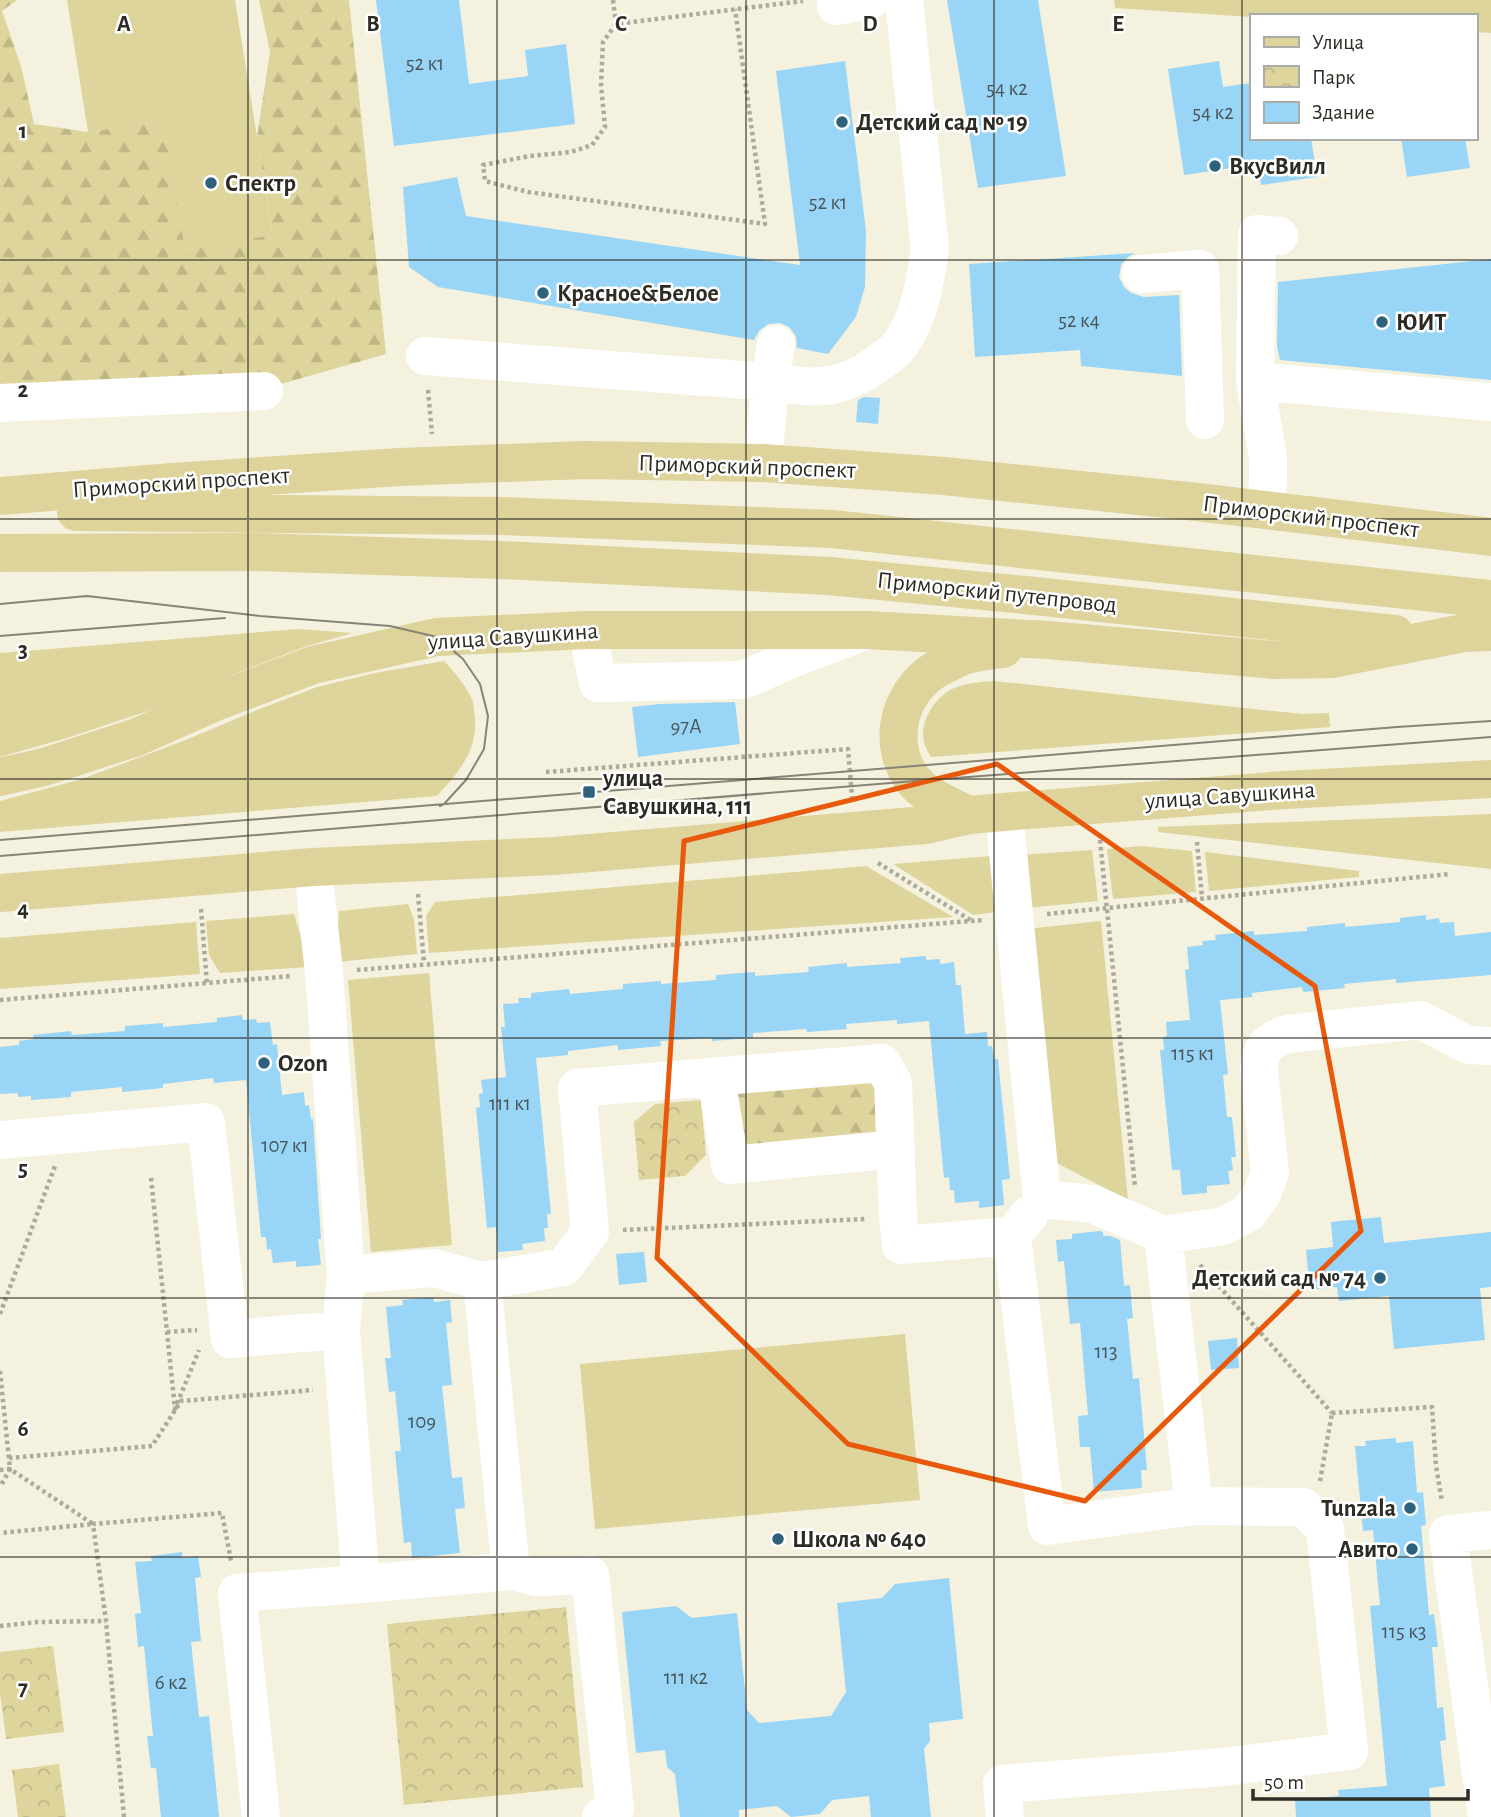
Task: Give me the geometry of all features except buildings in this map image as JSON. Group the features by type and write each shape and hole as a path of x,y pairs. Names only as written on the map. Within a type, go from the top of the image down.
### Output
{"main road":[{"name":"Приморский проспект","path":"0,496 400,467 584,460 763,463 944,476 1491,537"},
{"name":"Приморский проспект","path":"0,512 504,516"},
{"name":"Приморский путепровод","path":"504,516 832,529 1491,599"},
{"name":"Приморский путепровод","path":"0,553 256,552 502,560 829,576 1491,644"},
{"name":"улица Савушкина","path":"0,777 44,767 136,737 218,701 313,665 437,637 587,630 867,630 1048,640 1275,660 1331,659 1464,633 1491,632"},
{"name":"улица Савушкина","path":"986,813 929,793 915,782 899,748 898,727 906,701 928,675 962,656 1048,640"},
{"name":"улица Савушкина","path":"0,893 313,867 554,856 926,825 986,813 1285,790 1491,779"}],"lane":[{"path":"425,356 770,382 804,387 825,386 852,379 872,368 898,348 912,326 925,286 930,249 904,0"},
{"path":"1265,510 1268,458 1255,381 1257,234 1279,236"},
{"path":"1141,274 1200,270 1205,420"},
{"path":"763,463 776,344"},
{"path":"1255,381 1491,402"},
{"path":"0,403 264,391"},
{"path":"587,630 598,683 743,680 867,630"},
{"path":"986,813 1014,917 1042,1199 1012,1236 1047,1526 1194,1506 1303,1507 1325,1529 1349,1751 1224,1766 1002,1784 1006,1817"},
{"path":"313,867 324,973 346,1275 341,1330 361,1584"},
{"path":"1042,1199 1093,1204 1151,1230 1223,1226 1248,1213 1262,1194 1270,1171 1259,1070 1260,1054 1271,1040 1287,1034 1420,1020 1468,1045 1491,1046"},
{"path":"346,1275 434,1268 482,1281 564,1268 590,1232 577,1088 882,1063 893,1083 901,1245 1012,1236"},
{"path":"716,1076 730,1165 896,1149"},
{"path":"0,1140 206,1122 230,1339 341,1330"},
{"path":"1151,1230 1194,1506"},
{"path":"482,1281 511,1571"},
{"path":"1488,1817 1448,1534 1491,1530"},
{"path":"261,1817 237,1593 511,1571 537,1577 590,1575 615,1809 601,1817"}],"path":[{"path":"613,0 617,24"},
{"path":"735,9 765,224 527,192 485,181 483,165 571,152 592,145 605,127 601,85 603,42 617,24 735,9 838,2"},
{"path":"425,356 432,435"},
{"path":"547,772 848,749 853,801"},
{"path":"1100,840 1151,1230 1185,1248 1332,1413"},
{"path":"1197,842 1202,898"},
{"path":"869,857 972,921"},
{"path":"0,1000 424,963 972,921 1450,874"},
{"path":"417,892 424,963"},
{"path":"201,909 207,984"},
{"path":"0,1314 55,1166"},
{"path":"151,1178 175,1409"},
{"path":"590,1232 898,1217"},
{"path":"167,1332 208,1329"},
{"path":"175,1409 203,1340"},
{"path":"0,1371 10,1469 0,1487"},
{"path":"9,1458 152,1446 181,1401 346,1388"},
{"path":"1332,1413 1432,1407 1436,1466 1448,1534"},
{"path":"1325,1529 1319,1489 1332,1413"},
{"path":"0,1470 10,1469 93,1524 106,1621 124,1817"},
{"path":"0,1533 222,1513 237,1593"},
{"path":"0,1626 37,1622 106,1621"}],"highlighted area":[{"path":"997,764 1315,986 1361,1231 1085,1501 848,1444 657,1258 684,841"}],"green space":[{"path":"0,0 17,0 2,11 21,66 34,124 88,132 163,121 185,250 273,235 257,137 270,52 259,0 349,0 386,354 267,388 0,417"},
{"path":"67,0 235,0 273,236 184,250 163,121 88,132"},
{"path":"1114,0 1491,0 1491,33 1477,32 1477,14 1250,14 1250,17 1115,8"},
{"path":"299,629 353,633 304,647 163,706 0,757 0,653"},
{"path":"444,661 473,702 475,731 465,761 437,796 0,832 0,801 82,779 317,687"},
{"path":"994,681 1303,714 1329,713 1330,727 931,757 923,735 929,712 938,699 960,686"},
{"path":"1491,814 1491,869 1158,832 1158,827"},
{"path":"1141,846 1192,851 1196,892 1113,899 1107,849"},
{"path":"1092,850 1098,901 1026,908 1021,855"},
{"path":"1205,852 1359,871 1359,877 1209,891"},
{"path":"991,856 997,912 973,915 893,864"},
{"path":"866,866 953,917 429,953 426,916 435,902"},
{"path":"408,904 414,919 417,954 337,962 339,911"},
{"path":"294,914 306,954 307,967 220,973 209,955 206,921"},
{"path":"1101,921 1128,1200 1051,1160 1027,929"},
{"path":"196,922 200,974 0,989 0,938"},
{"path":"429,973 452,1245 371,1252 348,980"},
{"path":"878,1070 886,1143 737,1158 726,1083"},
{"path":"701,1100 706,1155 685,1176 639,1180 634,1122 655,1104"},
{"path":"905,1334 920,1500 595,1529 580,1364"},
{"path":"566,1607 583,1787 404,1805 387,1624"},
{"path":"53,1646 64,1732 6,1739 0,1693 0,1652"},
{"path":"59,1764 66,1817 18,1817 12,1770"}],"tram line":[{"path":"0,604 87,596 260,616 390,626 437,637 463,659 480,684 488,716 484,749 466,780 440,806"},
{"path":"0,636 225,618"},
{"path":"0,840 1491,721"},
{"path":"0,856 1491,737"}],"place":[{"name":"Детский сад № 19","path":"842,122"},
{"name":"ВкусВилл","path":"1215,166"},
{"name":"Спектр","path":"211,183"},
{"name":"Красное&Белое","path":"543,293"},
{"name":"ЮИТ","path":"1382,322"},
{"name":"улица Савушкина, 111","path":"589,792"},
{"name":"Ozon","path":"264,1063"},
{"name":"Детский сад № 74","path":"1380,1278"},
{"name":"Tunzala","path":"1410,1508"},
{"name":"Школа № 640","path":"778,1539"},
{"name":"Авито","path":"1412,1549"}]}
